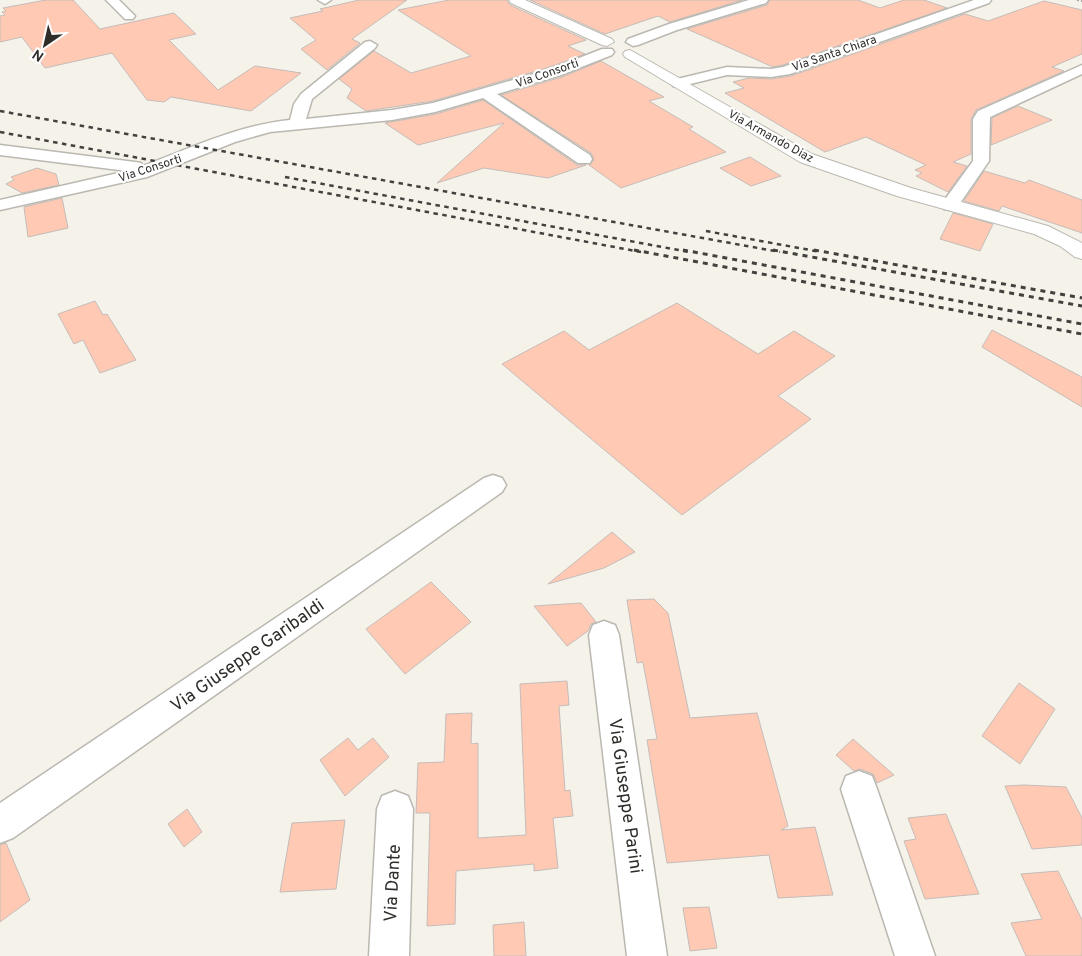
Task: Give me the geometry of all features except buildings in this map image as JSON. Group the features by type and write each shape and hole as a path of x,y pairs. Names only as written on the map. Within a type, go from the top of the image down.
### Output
{"street":[{"path":"112,0 129,16"},
{"path":"515,0 607,47 616,40 631,48 673,27 762,0"},
{"name":"Via Santa Chiara","path":"678,83 726,71 764,73 785,71 984,0"},
{"path":"298,123 302,104 306,97 370,45"},
{"name":"Via Consorti","path":"0,205 141,173 260,130 298,123 410,112 556,72 607,47"},
{"name":"Via Armando Diaz","path":"631,48 678,83 806,158 843,172 950,205 1041,230 1067,242 1081,252"},
{"path":"950,205 981,161 983,114 1082,69"},
{"name":"Via Consorti","path":"486,92 584,159"},
{"path":"0,150 135,167"},
{"name":"Via Giuseppe Garibaldi","path":"0,825 493,485"},
{"name":"Via Giuseppe Parini","path":"604,635 647,956"},
{"path":"859,789 915,956"},
{"name":"Via Dante","path":"389,956 395,809"}],"path":[{"path":"1077,0 1082,1"}],"railway":[{"path":"0,111 780,252"},
{"path":"0,132 641,252"},
{"path":"285,177 689,252"},
{"path":"706,231 821,252"},
{"path":"634,250 1082,334"},
{"path":"683,250 1082,324"},
{"path":"773,250 1082,306"},
{"path":"814,250 1082,298"}]}
